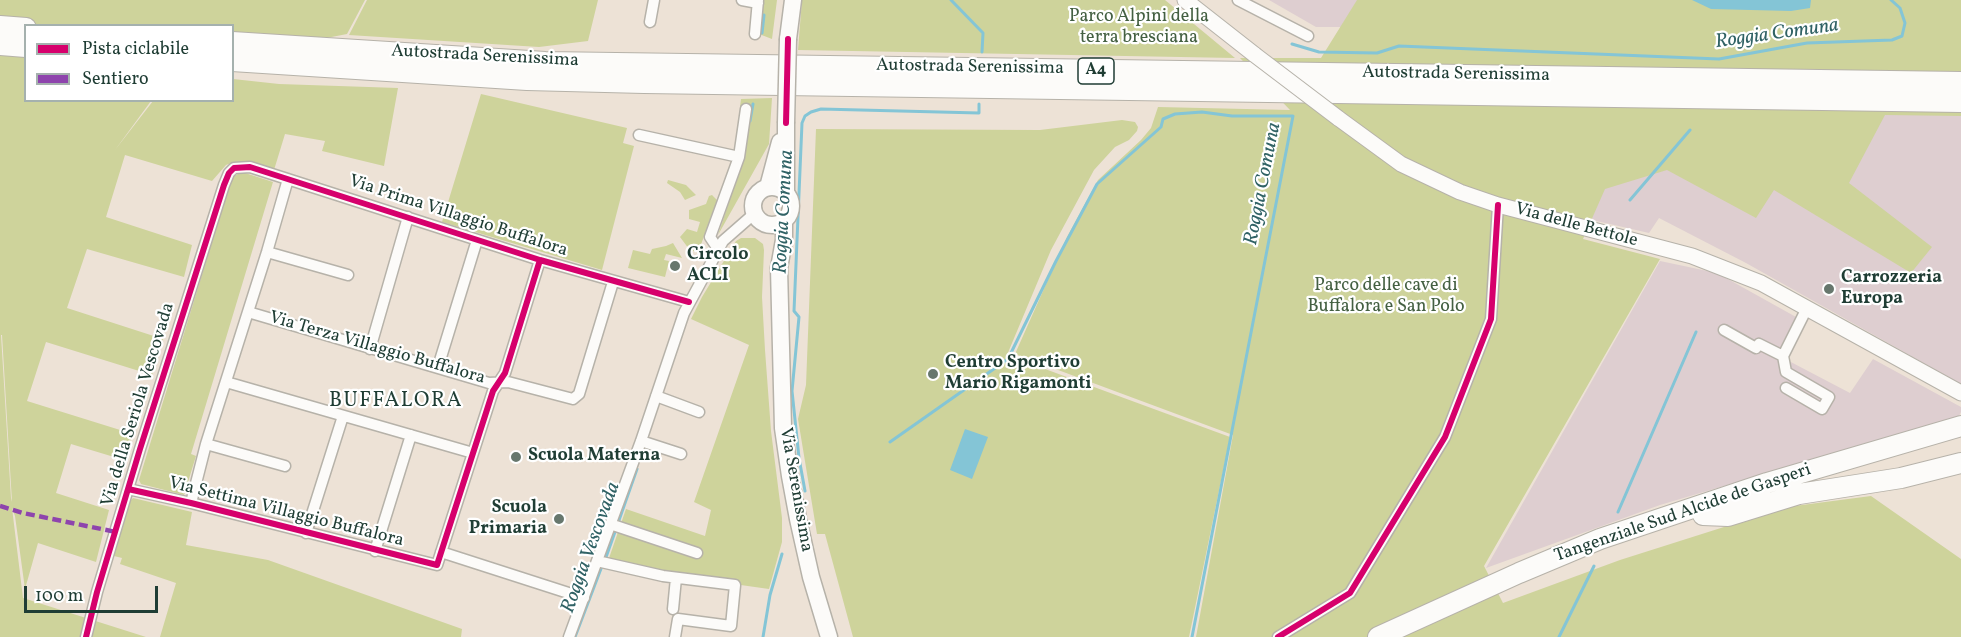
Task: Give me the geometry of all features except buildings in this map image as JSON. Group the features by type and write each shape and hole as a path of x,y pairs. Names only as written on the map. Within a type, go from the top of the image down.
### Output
{"highway":[{"path":"0,26 24,28"},
{"name":"Autostrada Serenissima","path":"234,42 545,62 1961,82"},
{"path":"0,45 24,47"},
{"name":"Autostrada Serenissima","path":"234,61 527,80 644,83 1961,102"},
{"name":"Tangenziale Sud Alcide de Gasperi","path":"1378,637 1600,539 1756,487 1961,426"},
{"name":"Tangenziale Sud Alcide de Gasperi","path":"1404,637 1522,582 1603,550 1829,475 1961,437"},
{"path":"1703,515 1728,516 1799,494 1901,478 1961,463"}],"main road":[{"name":"Via Serenissima","path":"793,0 788,39 786,123 786,192 791,207 776,222 783,428 790,476 811,577 829,637"},
{"name":"Via delle Bettole","path":"1185,0 1401,164 1451,188 1498,205 1692,256 1761,284 1961,393"},
{"name":"Via Serenissima","path":"755,213 754,200 762,190 768,187 786,123"},
{"path":"768,187 786,192"},
{"path":"755,213 758,219 776,222"}],"street":[{"path":"650,22 654,0"},
{"path":"742,0 758,2 755,34"},
{"path":"1238,0 1308,36"},
{"path":"718,249 711,237 739,157 746,109"},
{"path":"639,135 739,157"},
{"name":"Via Prima Villaggio Buffalora","path":"225,182 234,168 242,166 540,260 689,302"},
{"path":"190,503 288,179"},
{"name":"Via della Seriola Vescovada","path":"86,637 128,489 225,182"},
{"path":"1278,637 1350,593 1446,437 1491,320 1498,205"},
{"path":"569,637 584,598 602,562 610,524 689,302 723,241 755,213"},
{"path":"370,349 408,217"},
{"path":"438,367 477,240"},
{"path":"267,252 348,275"},
{"path":"540,260 505,373 493,391 441,552 584,598"},
{"name":"Via Terza Villaggio Buffalora","path":"248,312 489,382 508,382 570,399 579,394 613,282"},
{"path":"1786,388 1822,409 1829,397 1786,372 1783,356 1807,308"},
{"path":"1724,330 1756,348 1759,344 1783,356"},
{"path":"226,382 473,453"},
{"path":"656,396 699,412"},
{"path":"306,533 343,416"},
{"path":"375,551 411,435"},
{"path":"641,441 681,454"},
{"path":"206,444 285,466"},
{"name":"Via Settima Villaggio Buffalora","path":"128,489 437,565 441,552"},
{"path":"610,524 697,553"},
{"path":"602,562 676,578 735,585 730,626 678,619 675,637"},
{"path":"673,609 676,578"}],"shaded area":[{"path":"1269,0 1358,0 1341,27 1316,27"},
{"path":"1640,109 1961,115 1961,384 1746,263 1659,218 1649,233 1588,219"},
{"path":"1660,261 1717,273 1805,322 1787,360 1850,393 1873,359 1961,407 1959,416 1660,505 1486,568"}],"green space":[{"path":"0,0 365,0 347,34 234,56 234,24 24,24 24,102 150,102 115,150 152,102 234,102 234,79 279,84 398,88 384,166 322,151 325,141 285,134 274,170 251,162 234,162 226,165 212,181 125,155 106,217 192,245 184,277 87,249 67,308 163,339 152,375 46,342 27,401 133,434 124,460 71,444 56,493 109,510 96,562 38,543 25,589 12,508 23,598 146,637 0,637","holes":["1,335 2,335 12,502 11,498"]},
{"path":"367,0 598,0 588,41 539,47 349,35"},
{"path":"763,0 777,0 772,39 759,34"},
{"name":"Parco Alpini della terra bresciana","path":"802,0 1165,0 1235,58 798,50"},
{"name":"Parco delle cave di Buffalora e San Polo","path":"1357,0 1961,0 1961,116 1885,115 1849,183 1932,247 1911,273 1774,190 1756,218 1667,170 1605,189 1583,239 1660,259 1484,566 1503,603 1620,560 1787,507 1871,496 1961,559 1961,637 1196,637 1233,435 1015,354 1067,237 1098,180 1151,128 1158,107 1290,110 1240,58 1321,58"},
{"path":"481,94 627,128 623,143 634,146 602,270 442,222"},
{"path":"772,98 769,144 718,235 744,157 750,108 740,107 741,99"},
{"name":"Centro Sportivo Mario Rigamonti","path":"1122,120 1135,122 1138,127 1137,131 1129,140 1115,147 1094,170 1051,250 1007,355 1230,437 1189,637 853,637 825,534 817,534 798,419 806,385 816,129 1040,130"},
{"path":"242,172 273,182 191,454 196,456 184,495 141,484 139,480 232,177"},
{"path":"668,180 686,185 696,195 685,200 680,192 667,183"},
{"path":"712,195 717,200 698,253 689,249 680,237 687,229 697,232 700,222 689,219 689,210 706,204 709,196"},
{"path":"741,238 755,238 763,244 764,250 762,297 765,350 771,431 782,518 782,542 769,589 663,574 608,561 626,509 705,536 711,510 694,502 749,345 691,319 736,241"},
{"path":"673,243 682,258 666,254 664,260 669,261 665,277 628,268 633,250 650,254 652,249"},
{"path":"133,498 192,512 186,545 268,560 462,629 461,637 160,637 176,583 120,564 122,558 114,556 130,501"}],"water":[{"path":"1692,0 1811,0 1810,8 1791,11 1711,9"},
{"path":"965,429 988,437 972,479 950,470"}],"waterway":[{"name":"Roggia Comuna","path":"951,0 983,33 982,52"},
{"name":"Roggia Comuna","path":"1292,44 1319,52 1377,53 1399,46 1719,59 1807,43 1892,40 1902,36 1905,23 1900,8 1891,0"},
{"name":"Roggia Vescovada","path":"762,33 764,15"},
{"name":"Roggia Vescovada","path":"750,121 753,104"},
{"name":"Roggia Comuna","path":"805,491 792,391 799,317 794,311 802,123 805,116 821,109 979,113 979,104"},
{"name":"Roggia Comuna","path":"890,442 1008,359 1097,184 1161,127 1163,119 1175,114 1202,112 1232,116 1293,116 1192,637"},
{"name":"Roggia Comuna","path":"1630,200 1690,130"},
{"name":"Roggia Comuna","path":"1618,512 1696,332"},
{"name":"Roggia Vescovada","path":"618,523 637,469"},
{"name":"Roggia Vescovada","path":"605,560 616,529"},
{"name":"Roggia Comuna","path":"763,637 770,595 782,554"},
{"name":"Roggia Vescovada","path":"575,637 602,566"},
{"name":"Roggia Comuna","path":"1559,637 1594,566"}],"marked path":[{"path":"0,506 23,513 116,532"}],"cycle path":[{"path":"786,123 788,39"},
{"path":"86,637 97,592 140,449 224,185 234,168 250,167 540,260 689,302"},
{"path":"1278,637 1350,593 1445,437 1491,319 1498,205"},
{"path":"128,489 437,565 493,391 505,373 540,260"}],"place":[{"name":"Circolo ACLI","path":"675,266"},
{"name":"Carrozzeria Europa","path":"1829,289"},
{"name":"Centro Sportivo Mario Rigamonti","path":"933,374"},
{"name":"Scuola Materna","path":"516,457"},
{"name":"Scuola Primaria","path":"559,519"}],"district":[{"name":"BUFFALORA","path":"396,402"}]}
